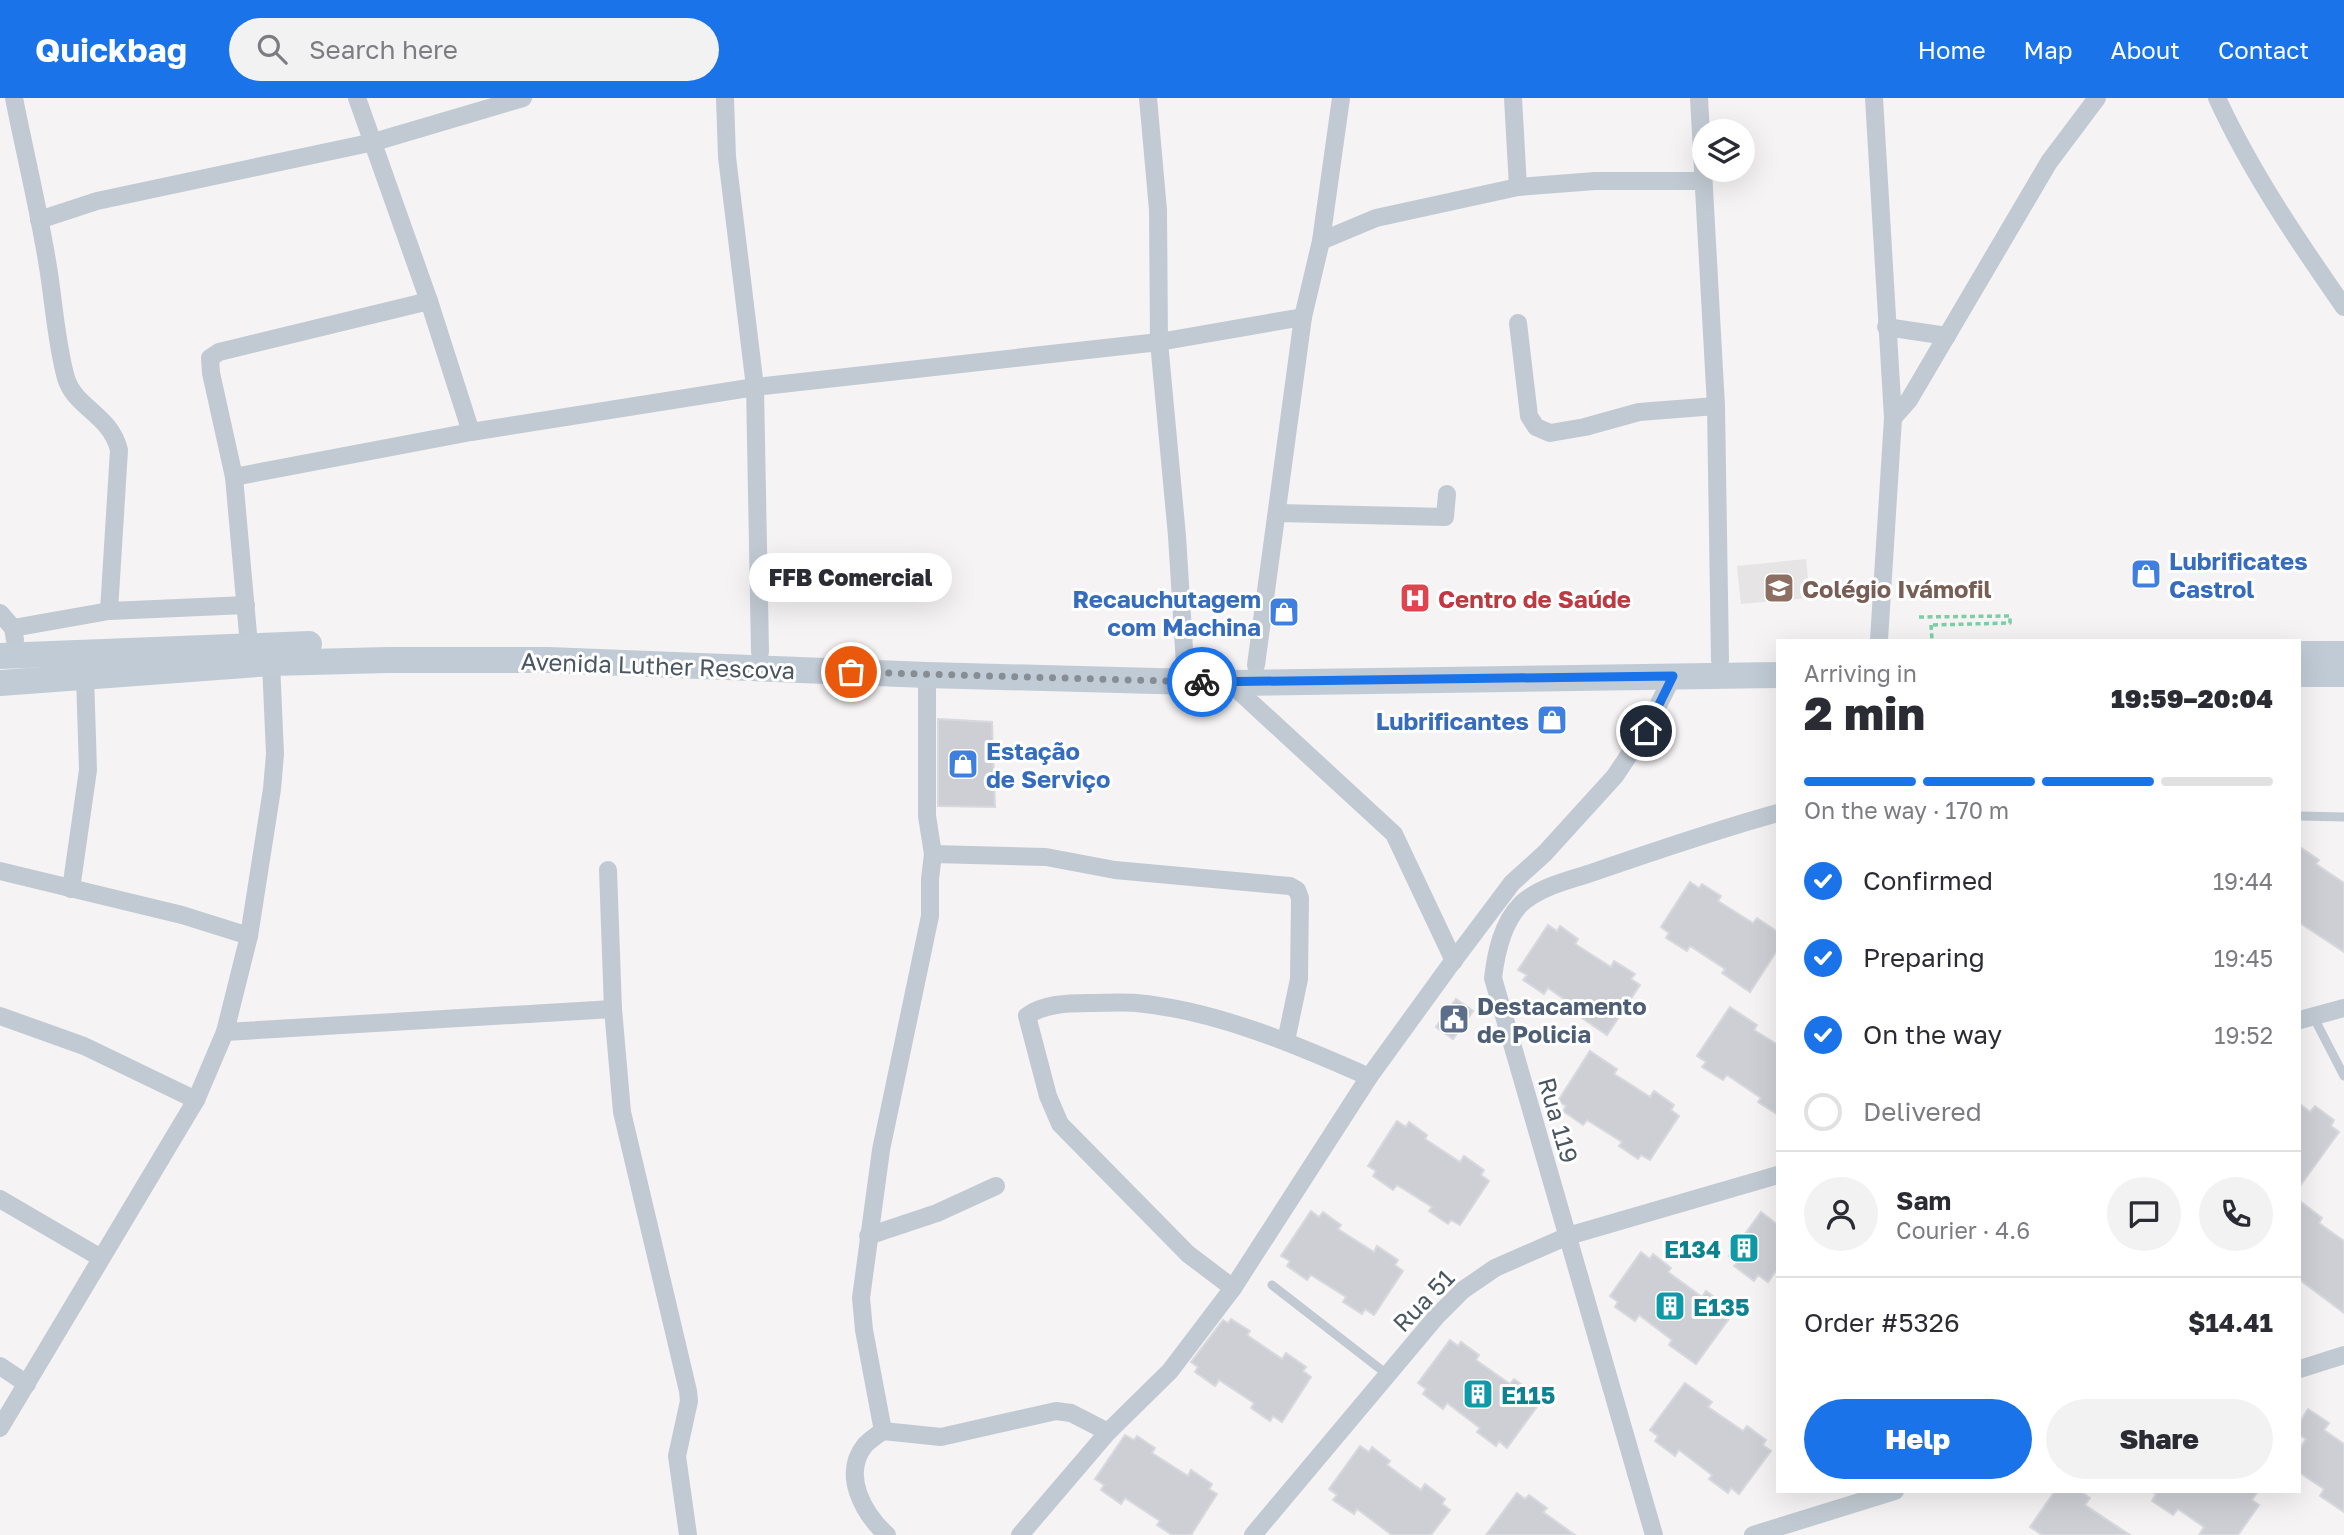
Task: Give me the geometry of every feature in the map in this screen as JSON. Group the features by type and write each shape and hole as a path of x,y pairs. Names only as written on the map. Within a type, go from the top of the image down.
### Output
{"main road":[{"name":"Avenida Luther Rescova","path":"10,656 249,645 615,645 1185,665 1776,661"},
{"path":"2301,654 2344,654"},
{"name":"Avenida Luther Rescova","path":"0,683 271,663 388,660 548,660 927,675 1230,683 1776,675"},
{"path":"2301,674 2344,674"}],"street":[{"path":"14,98 39,220 66,380 83,402 105,421 115,435 119,450 109,611"},
{"path":"357,98 429,301 471,432"},
{"path":"39,220 97,201 374,142 523,98"},
{"path":"725,98 727,158 755,387 760,652"},
{"path":"1148,98 1158,210 1159,342 1175,509 1185,665"},
{"path":"1256,665 1303,317 1321,241 1341,98"},
{"path":"1513,98 1518,187"},
{"path":"1699,98 1700,119"},
{"path":"1874,98 1892,418 1879,639"},
{"path":"1892,418 1909,400 2049,162 2096,98"},
{"path":"2217,98 2270,195 2344,307"},
{"path":"1321,241 1376,218 1518,187 1595,181 1692,181"},
{"path":"1703,182 1716,406 1720,660"},
{"path":"249,645 234,477 210,358 219,352 429,301"},
{"path":"234,477 471,432 755,387 1159,342 1303,317"},
{"path":"1518,323 1529,416 1536,427 1550,433 1585,427 1639,412 1716,406"},
{"path":"1886,327 1947,336"},
{"path":"1278,513 1445,517 1447,494"},
{"path":"13,628 109,611 246,605"},
{"path":"0,613 13,628 10,656"},
{"path":"0,1428 197,1100 225,1032 249,936 272,789 275,754 271,663"},
{"path":"883,1431 864,1330 861,1298 881,1150 930,916 933,854 927,816 927,675"},
{"path":"71,889 88,770 85,676"},
{"path":"1020,1535 1108,1432 1170,1371 1233,1288 1369,1077 1454,961 1513,883 1545,853 1615,776 1646,731 1673,676"},
{"path":"1230,683 1394,834 1454,961"},
{"name":"Rua 119","path":"1654,1535 1493,978 1496,950 1521,904 1546,889 1776,814"},
{"path":"933,854 1046,857 1115,870 1290,886 1297,890 1300,898 1299,979 1286,1041"},
{"path":"608,870 613,1009 622,1112 688,1391 689,1401 677,1456 688,1535"},
{"path":"0,871 182,915 249,936"},
{"path":"1233,1288 1188,1254 1060,1124 1048,1096 1027,1016 1040,1009 1067,1003 1136,1003 1201,1015 1286,1041 1369,1077"},
{"path":"2306,1018 2344,1008"},
{"path":"225,1032 613,1009"},
{"path":"0,1016 84,1046 197,1100"},
{"name":"Rua 51","path":"1253,1535 1436,1317 1463,1290 1495,1268 1567,1236 1776,1176"},
{"path":"868,1236 937,1213 996,1185"},
{"path":"0,1199 102,1258"},
{"path":"2301,1369 2344,1355"},
{"path":"0,1366 27,1384"},
{"path":"887,1535 871,1521 859,1499 856,1482 857,1462 865,1445 883,1431 941,1437 1056,1410 1071,1413 1108,1432"},
{"path":"1754,1535 1889,1493"}],"lane":[{"path":"2301,816 2344,817"},
{"path":"2306,1018 2344,1076"},
{"path":"1272,1285 1388,1375"}],"path":[{"path":"1919,617 2010,616 2010,623 1931,625"},
{"path":"1931,619 1932,639"}],"shaded area":[{"path":"1806,559 1810,598 1741,604 1737,566"}],"building":[{"name":"Estação de Serviço","path":"938,719 992,722 995,807 938,806"},
{"path":"2301,848 2319,860 2316,864 2344,883 2344,952 2301,924"},
{"path":"1690,882 1699,888 1702,884 1721,896 1718,901 1753,923 1757,918 1776,931 1776,952 1750,992 1722,973 1725,969 1690,946 1687,951 1666,938 1669,933 1661,927"},
{"path":"1548,925 1557,931 1560,926 1578,939 1575,944 1611,967 1614,961 1635,974 1631,979 1640,985 1607,1035 1579,1016 1582,1012 1548,988 1544,994 1523,980 1527,975 1518,970"},
{"name":"Destacamento de Policia","path":"1456,999 1473,1011 1453,1039 1436,1027"},
{"path":"1730,1007 1757,1025 1754,1030 1776,1044 1776,1114 1758,1102 1761,1098 1727,1075 1723,1080 1702,1067 1706,1062 1697,1056"},
{"path":"1590,1051 1617,1069 1614,1074 1650,1097 1654,1091 1674,1105 1671,1110 1679,1116 1650,1160 1641,1155 1638,1159 1619,1146 1622,1142 1587,1120 1583,1125 1563,1111 1566,1106 1558,1101"},
{"path":"2301,1105 2310,1112 2315,1106 2334,1120 2331,1126 2339,1132 2301,1185"},
{"path":"1397,1121 1406,1127 1409,1122 1427,1135 1425,1139 1460,1162 1464,1156 1484,1170 1481,1175 1489,1181 1460,1225 1451,1220 1448,1224 1429,1211 1432,1207 1397,1185 1393,1190 1373,1176 1376,1171 1368,1166"},
{"path":"2301,1202 2322,1218 2319,1223 2344,1241 2344,1313 2301,1281"},
{"path":"1311,1211 1319,1217 1323,1212 1341,1225 1338,1229 1374,1252 1377,1246 1398,1260 1395,1265 1403,1271 1374,1315 1365,1309 1362,1314 1343,1302 1346,1297 1311,1275 1307,1280 1287,1266 1290,1261 1281,1256"},
{"name":"E134","path":"1761,1212 1776,1223 1776,1271 1768,1282 1758,1275 1754,1281 1734,1266 1738,1262 1729,1256"},
{"name":"E135","path":"1641,1252 1650,1259 1653,1254 1671,1268 1668,1272 1702,1297 1706,1291 1726,1306 1723,1310 1731,1316 1696,1364 1669,1345 1672,1340 1639,1315 1635,1321 1615,1307 1618,1302 1610,1296"},
{"path":"1231,1319 1250,1331 1247,1335 1282,1359 1286,1353 1306,1367 1303,1371 1311,1377 1282,1422 1273,1416 1270,1421 1251,1408 1254,1403 1219,1380 1215,1386 1195,1372 1198,1367 1191,1362 1223,1320 1228,1323"},
{"name":"E115","path":"1450,1340 1458,1346 1461,1342 1479,1355 1476,1360 1510,1384 1514,1379 1534,1393 1531,1398 1539,1404 1507,1448 1499,1441 1496,1446 1477,1432 1480,1428 1447,1403 1443,1409 1423,1394 1426,1389 1418,1383"},
{"path":"1685,1383 1712,1402 1708,1407 1743,1431 1747,1426 1766,1440 1763,1445 1771,1451 1739,1494 1731,1488 1728,1493 1709,1479 1712,1475 1679,1450 1675,1456 1655,1441 1658,1436 1650,1430"},
{"path":"2308,1409 2329,1423 2324,1430 2344,1444 2344,1512 2320,1496 2324,1489 2301,1474 2301,1446 2306,1439 2301,1436 2301,1420"},
{"path":"1125,1435 1134,1440 1137,1436 1155,1448 1152,1453 1188,1476 1191,1470 1212,1484 1209,1489 1217,1494 1191,1535 1172,1535 1157,1525 1160,1521 1125,1498 1121,1504 1101,1490 1104,1485 1095,1479"},
{"path":"1360,1446 1369,1452 1372,1447 1390,1461 1387,1465 1421,1490 1425,1484 1445,1499 1442,1504 1450,1510 1431,1535 1392,1535 1357,1509 1354,1514 1333,1500 1337,1495 1329,1489"},
{"path":"1517,1493 1525,1499 1529,1495 1547,1508 1543,1512 1575,1535 1486,1535"},
{"path":"2054,1493 2083,1493 2090,1498 2085,1505 2130,1535 2042,1535 2030,1527"},
{"path":"2257,1493 2252,1500 2259,1505 2238,1535 2199,1535 2204,1527 2178,1509 2173,1515 2152,1501 2156,1494"}],"way so far":[{"path":"851,672 1202,682"}],"place":[{"name":"Lubrificates Castrol","path":"2146,574"},
{"name":"Colégio Ivámofil","path":"1779,588"},
{"name":"Centro de Saúde","path":"1415,598"},
{"name":"Recauchutagem com Machina","path":"1284,612"},
{"name":"FFB Comercial","path":"851,672"},
{"name":"Lubrificantes","path":"1552,720"},
{"name":"Estação de Serviço","path":"963,764"},
{"name":"Destacamento de Policia","path":"1454,1019"},
{"name":"E134","path":"1744,1248"},
{"name":"E135","path":"1670,1306"},
{"name":"E115","path":"1478,1394"}],"route":[{"path":"1202,682 1673,676 1646,731"}]}
